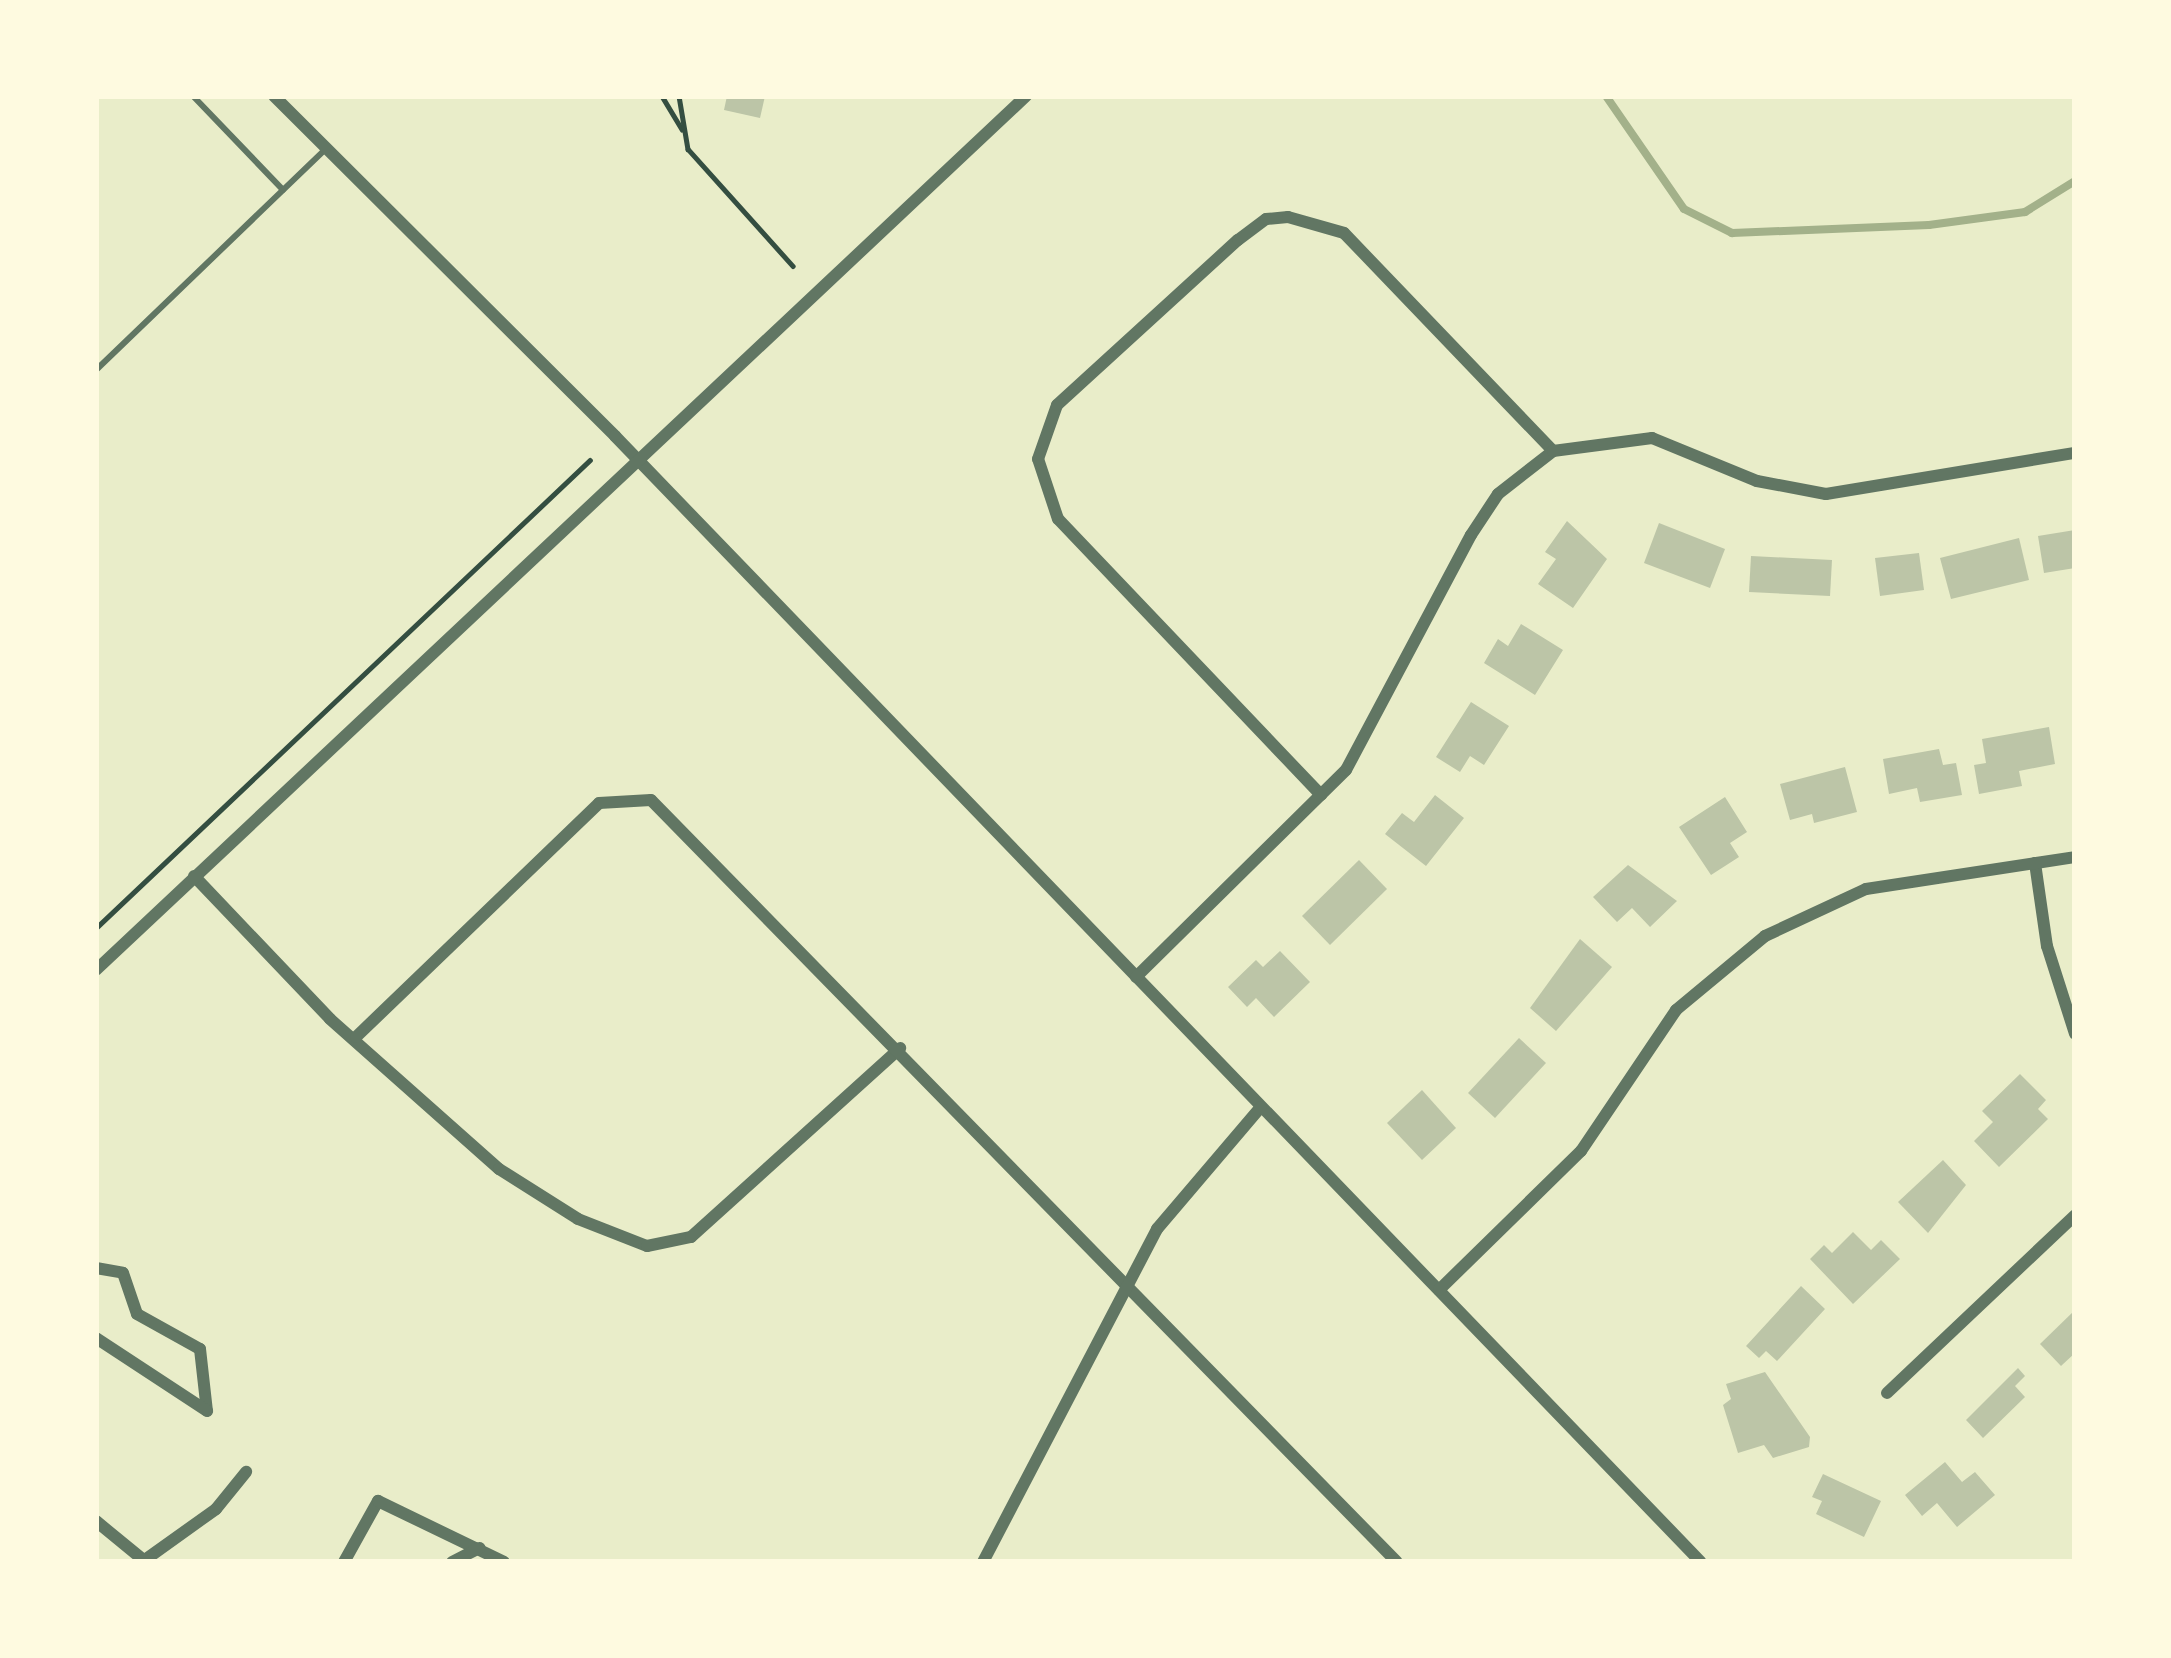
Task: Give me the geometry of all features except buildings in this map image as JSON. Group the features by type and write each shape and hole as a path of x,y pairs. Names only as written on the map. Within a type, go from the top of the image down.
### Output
{"street":[{"path":"274,96 639,461 1701,1562"},
{"path":"96,970 1026,96"},
{"path":"1321,795 1058,519 1038,459 1057,405 1238,240 1265,219 1288,217 1344,233 1553,451"},
{"path":"1136,977 1346,770 1498,494 1553,451 1652,438 1757,481 1826,494 2075,453"},
{"path":"356,1036 599,803 623,797 652,800 677,818 1397,1562"},
{"path":"1439,1290 1581,1151 1676,1010 1765,936 1866,890 2075,857"},
{"path":"2035,863 2047,946 2075,1034"},
{"path":"194,876 499,1169 578,1220 647,1246 691,1237 901,1048"},
{"path":"983,1562 1129,1285 1188,1185 1261,1106"},
{"path":"1887,1394 2075,1215"},
{"path":"96,1268 123,1273 137,1314 200,1349 207,1412 96,1338"},
{"path":"96,1521 144,1561 217,1509 246,1472"},
{"path":"344,1562 378,1502 504,1562"},
{"path":"452,1562 480,1548"}],"lane":[{"path":"193,96 284,190"},
{"path":"96,370 327,148"}],"path":[{"path":"662,96 687,140 793,266"},
{"path":"679,96 687,140"},
{"path":"96,928 590,460"}],"waterway":[{"path":"1606,96 1684,209 1732,233 1929,225 2025,212 2075,181"}]}
